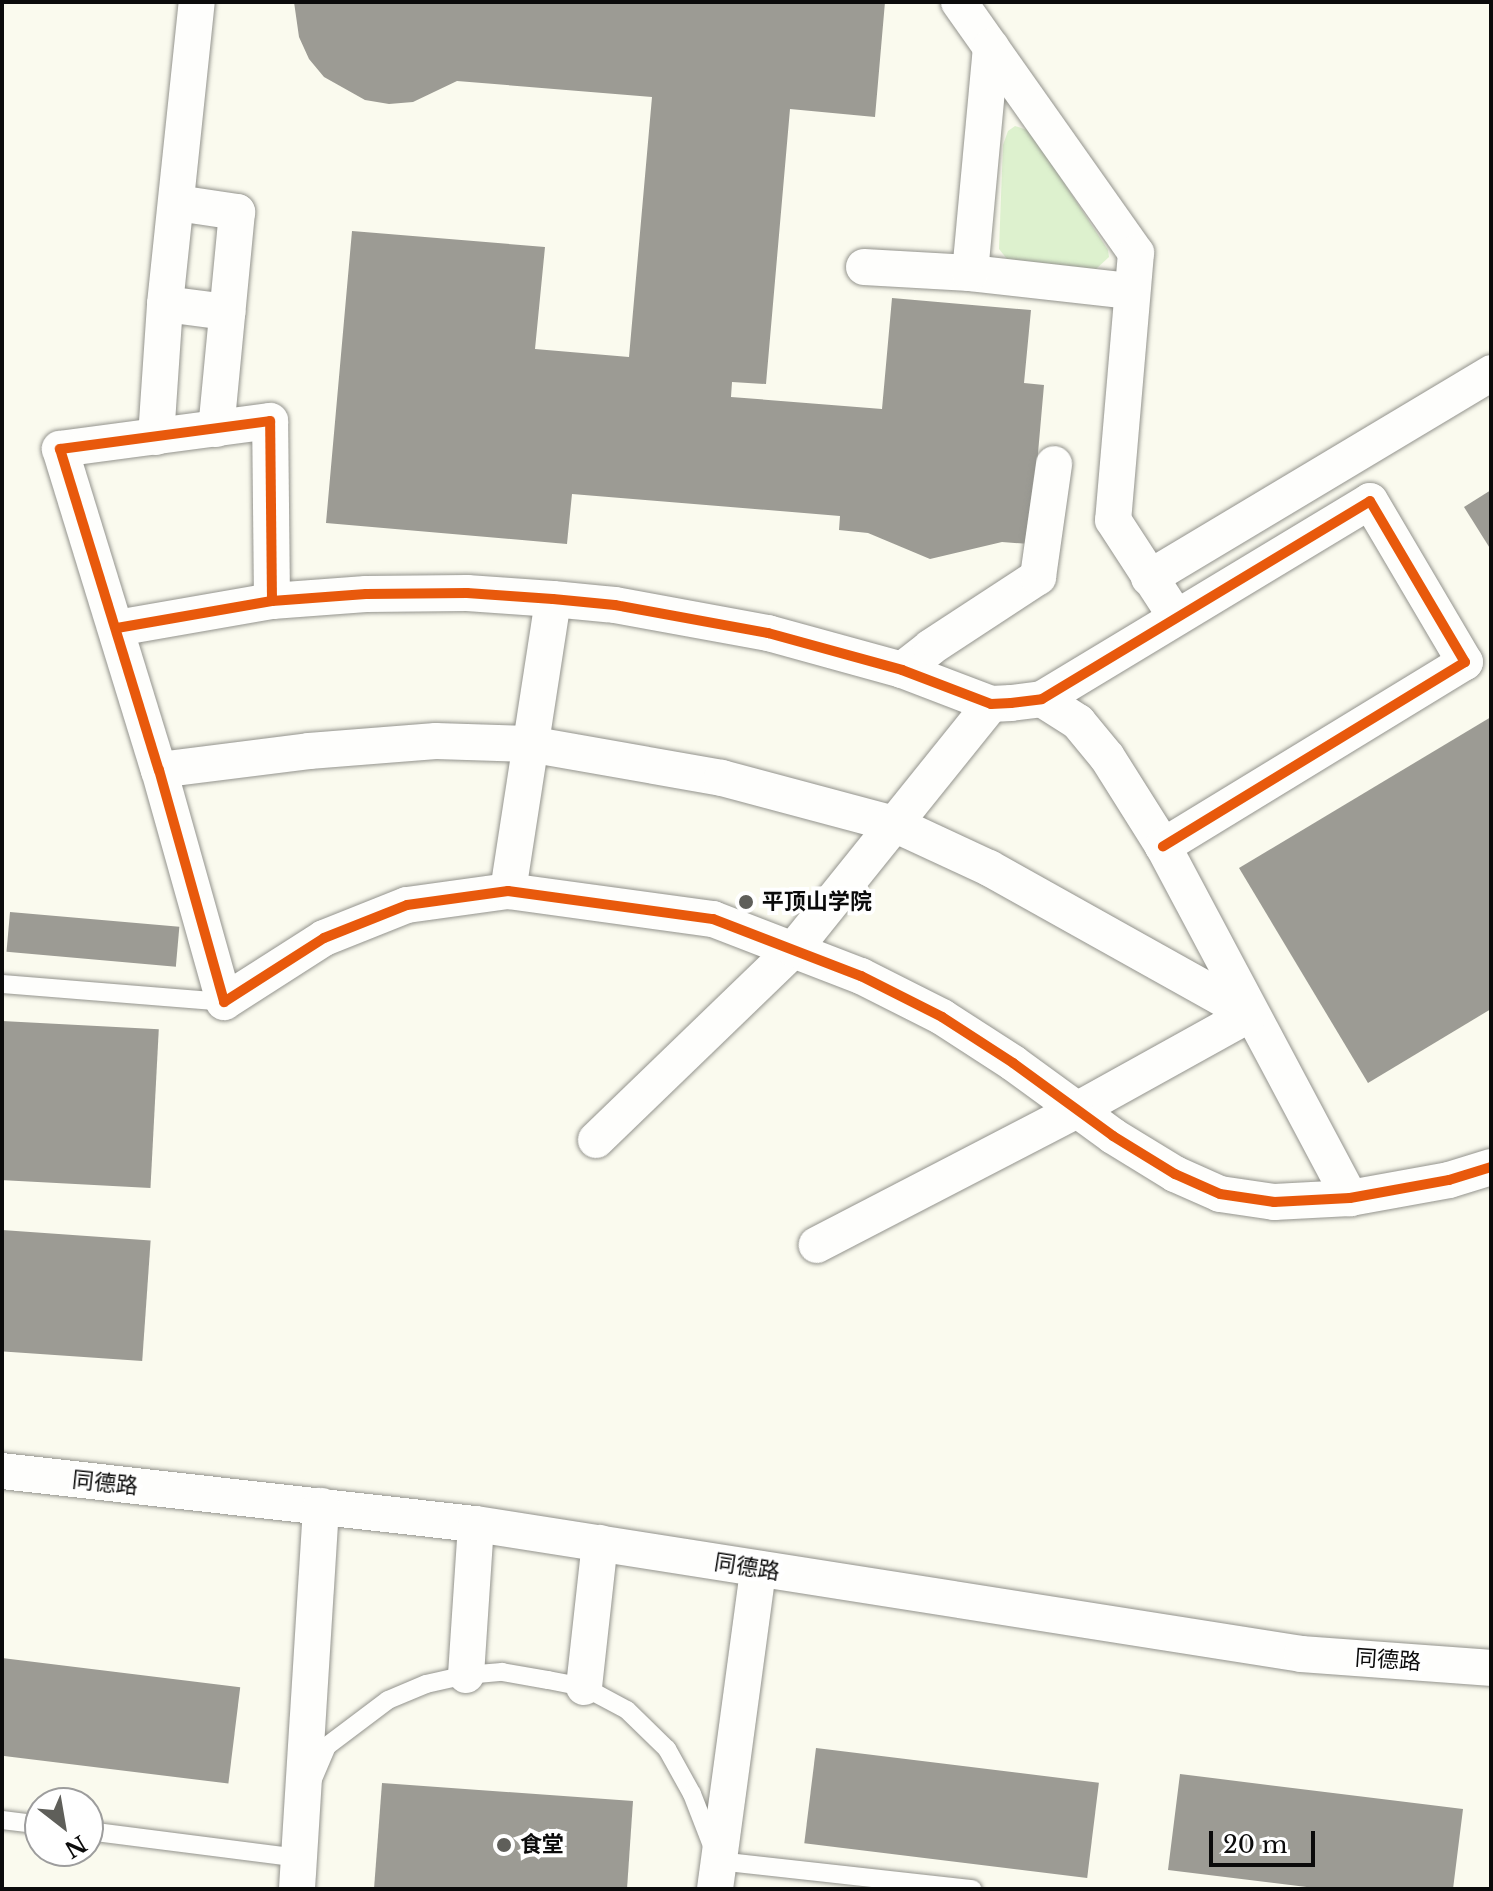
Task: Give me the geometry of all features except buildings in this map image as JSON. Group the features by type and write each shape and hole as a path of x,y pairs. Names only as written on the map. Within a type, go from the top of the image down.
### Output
{"street":[{"path":"156,437 165,304 197,2"},
{"path":"959,2 1136,253 1113,520 1176,617"},
{"path":"970,273 991,47"},
{"path":"177,203 237,212 216,429"},
{"path":"864,267 970,273 1131,291"},
{"path":"165,304 227,312"},
{"path":"1149,578 1491,373"},
{"path":"272,601 270,421 60,449 117,628 224,1002 324,938 407,905 508,891 713,919 861,976 942,1017 1013,1063 1075,1111 1175,1174 1220,1194 1274,1202 1350,1198 1449,1180 1491,1167"},
{"path":"902,670 931,647 1038,577 1054,464"},
{"path":"117,628 272,601 366,594 453,593 553,599 615,605 768,633 902,670 991,704 1042,699 1370,501 1465,662 1163,846"},
{"path":"508,891 553,599"},
{"path":"1042,699 1078,722 1107,757 1163,846 1350,1198"},
{"path":"596,1140 794,949 991,704"},
{"path":"159,770 309,751 436,741 529,744 722,778 894,824 989,868 1250,1014"},
{"path":"817,1245 1075,1111 1250,1014"},
{"name":"同德路","path":"2,1471 476,1524 1302,1654 1491,1668"},
{"path":"299,1874 321,1506"},
{"path":"466,1675 476,1524"},
{"path":"584,1687 600,1543"},
{"path":"716,1875 758,1569"}],"lane":[{"path":"2,984 224,1002"},
{"path":"306,1797 327,1746 388,1700 426,1684 466,1675 502,1672 584,1687 627,1710 667,1749 692,1794 716,1875 972,1889"},
{"path":"2,1820 24,1823"},
{"path":"104,1834 299,1874"}],"green space":[{"path":"1015,126 1030,131 1108,250 1109,257 1096,269 1007,259 999,249 1003,145 1008,131"}],"cycle path":[{"path":"272,601 270,421 60,449 159,770 224,1002 324,938 407,905 508,891 713,919 861,976 942,1017 1013,1063 1113,1136 1175,1174 1220,1194 1274,1202 1350,1198 1449,1180 1491,1167"},
{"path":"117,628 272,601 366,594 467,593 553,599 615,605 768,633 902,670 991,704 1011,703 1042,699 1370,501 1465,662 1163,846"}],"place":[{"name":"平顶山学院","path":"746,902"},
{"name":"食堂","path":"504,1845"}]}
